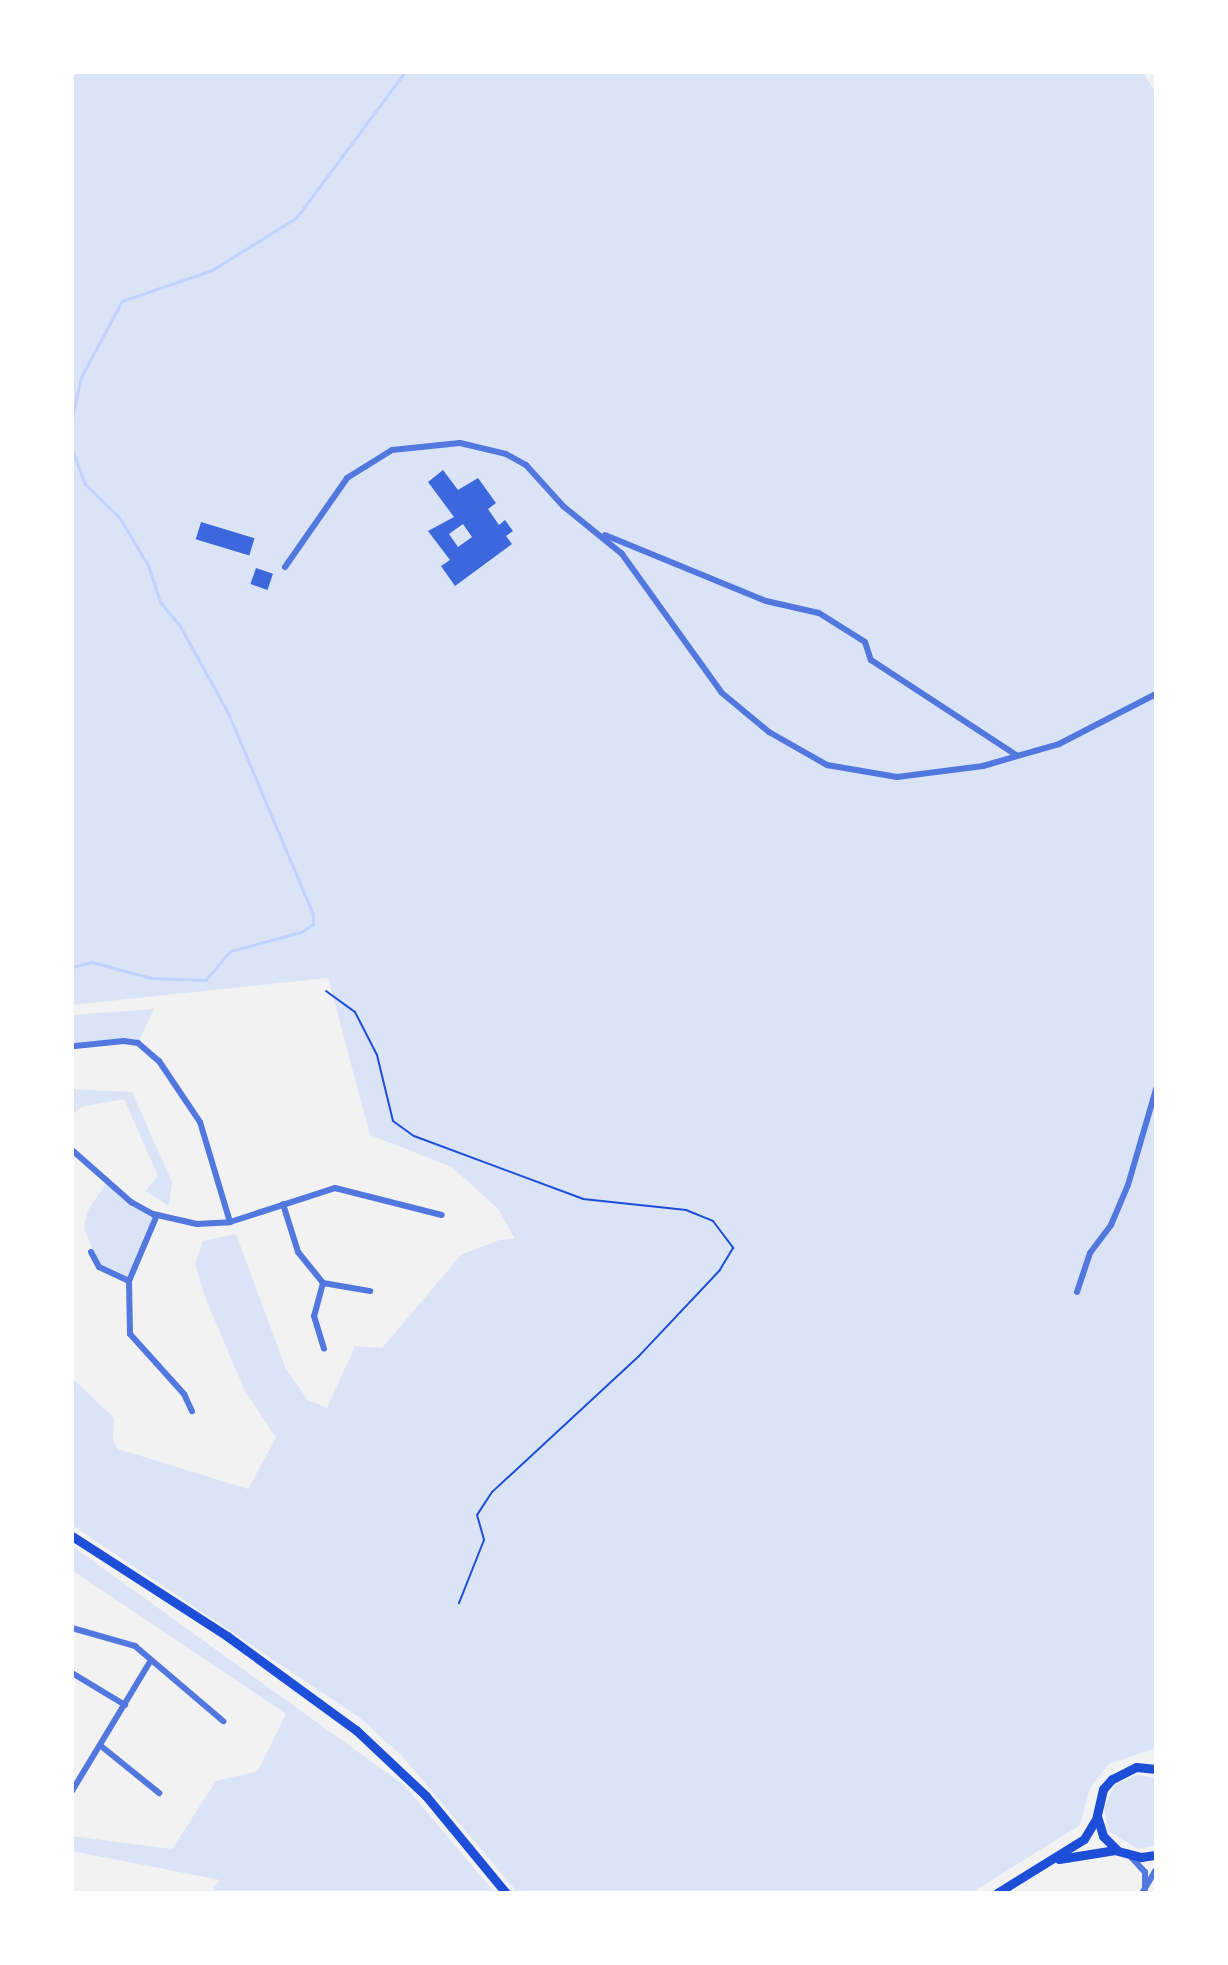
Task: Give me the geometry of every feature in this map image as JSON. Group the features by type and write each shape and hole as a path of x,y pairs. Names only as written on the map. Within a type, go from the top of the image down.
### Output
{"highway":[{"path":"72,1536 227,1636 356,1730 426,1796 506,1893"},
{"path":"997,1893 1084,1839 1097,1816 1103,1789 1112,1779 1136,1767 1156,1769"},
{"path":"1097,1816 1103,1836 1118,1851 1130,1856 1156,1855"},
{"path":"1045,1863 1092,1851 1118,1851"}],"street":[{"path":"285,567 347,478 392,450 460,443 506,454 526,465 563,506 603,534 622,554 722,693 769,732 827,765 897,777 983,766 1059,744 1156,694"},
{"path":"603,534 624,539 766,601 819,613 865,642 871,660 1016,755"},
{"path":"75,1046 138,1043 159,1061 200,1122 230,1222"},
{"path":"1077,1292 1090,1253 1111,1225 1128,1185 1156,1089"},
{"path":"72,1150 131,1202 157,1215 197,1224 230,1222 335,1188 442,1215"},
{"path":"283,1204 298,1252 323,1283 370,1291"},
{"path":"157,1215 129,1281 130,1334 184,1394 192,1411"},
{"path":"91,1252 99,1267 129,1281"},
{"path":"323,1283 314,1316 324,1349"},
{"path":"72,1628 135,1646 223,1721"},
{"path":"72,1791 151,1660"},
{"path":"72,1673 125,1705"},
{"path":"101,1746 159,1793"},
{"path":"72,1775 80,1781"},
{"path":"1130,1856 1145,1872 1143,1891"},
{"path":"1143,1891 1156,1870"}],"path":[{"path":"326,991 355,1012 377,1055 393,1121 414,1136 583,1199 686,1210 713,1221 733,1248 720,1270 639,1356 492,1492 477,1515 484,1540 459,1603"}],"shaded area":[{"path":"72,72 1143,72 1156,93 1156,1748 1109,1764 1090,1788 1080,1825 971,1893 518,1893 403,1757 360,1718 72,1525 72,1378 114,1418 113,1439 118,1449 248,1489 276,1438 244,1389 205,1297 195,1264 203,1241 236,1234 286,1369 308,1400 327,1408 355,1346 382,1348 461,1255 499,1240 515,1239 498,1209 452,1167 370,1135 328,978 72,1005"},
{"path":"154,1009 138,1043 72,1043 72,1015"},
{"path":"72,1089 132,1092 172,1182 169,1206 145,1191 158,1176 124,1099 81,1107 72,1115"},
{"path":"108,1180 131,1202 158,1216 129,1281 99,1267 84,1228 87,1212"},
{"path":"72,1546 404,1785 495,1893 210,1893 220,1880 72,1851 72,1836 172,1849 216,1781 258,1771 286,1714 72,1570"},
{"path":"1137,1775 1156,1778 1156,1845 1138,1849 1108,1831 1104,1807 1115,1785"}],"building":[{"path":"443,470 458,490 478,478 496,503 488,509 499,525 505,520 513,531 506,536 512,544 455,586 441,566 450,560 428,531 454,517 428,482","holes":["463,524 472,537 458,547 449,534"]},
{"path":"201,522 255,538 249,556 196,539"},
{"path":"256,568 273,574 267,590 250,584"}],"waterway":[{"path":"72,418 81,377 122,301 212,270 296,218 405,72"},
{"path":"72,449 85,484 119,517 148,565 160,602 180,626 228,713 313,914 313,924 301,932 230,951 206,980 151,978 92,962 72,967"}]}
